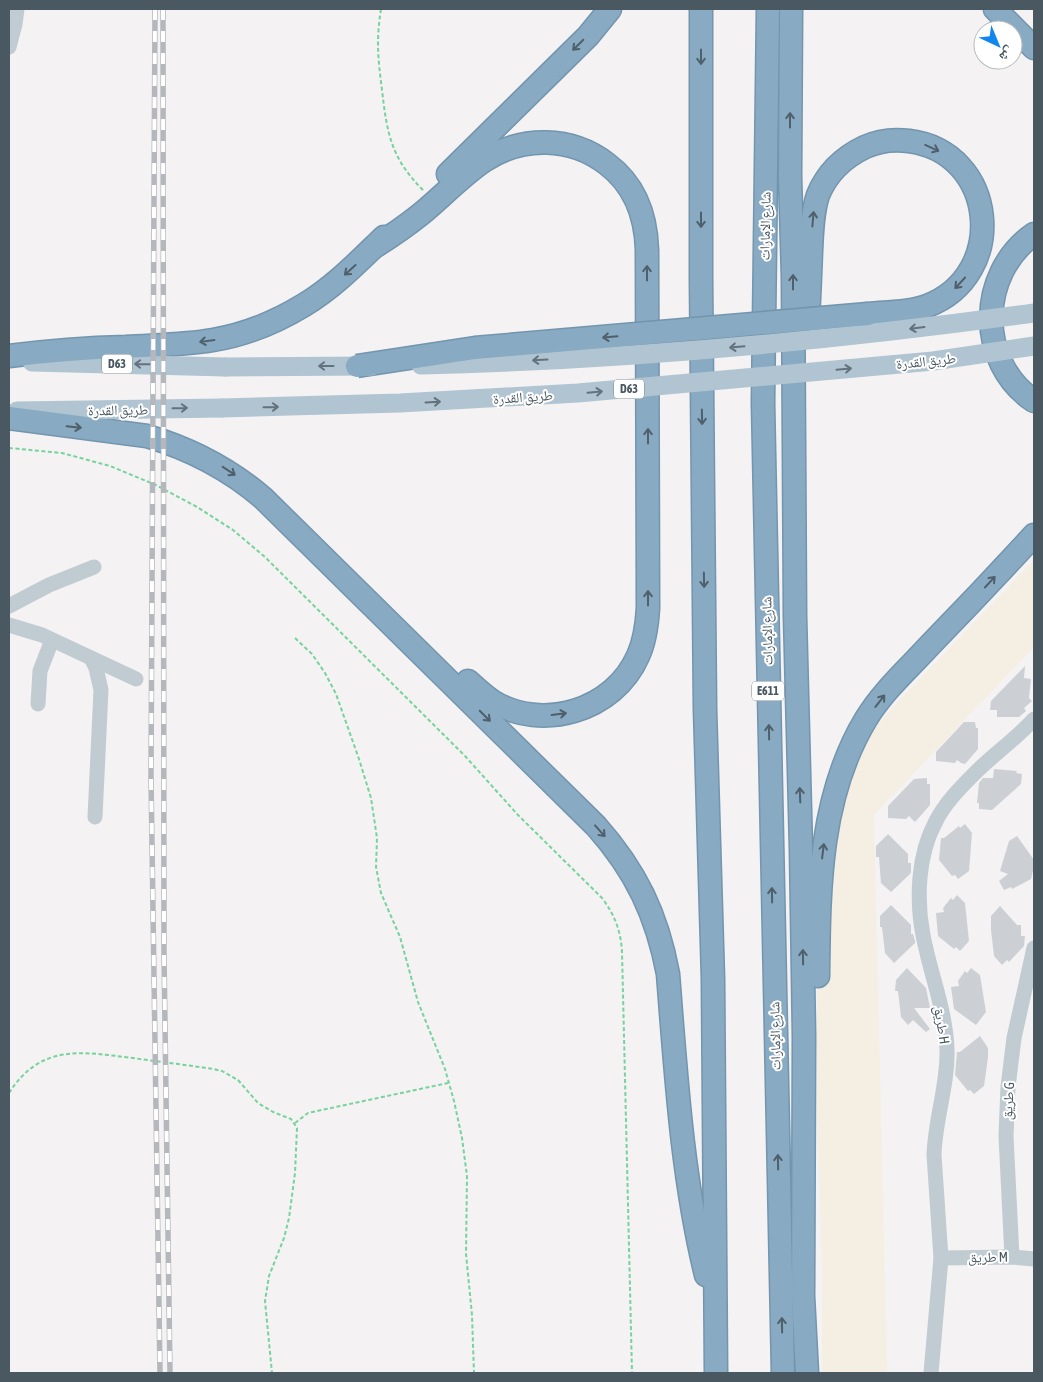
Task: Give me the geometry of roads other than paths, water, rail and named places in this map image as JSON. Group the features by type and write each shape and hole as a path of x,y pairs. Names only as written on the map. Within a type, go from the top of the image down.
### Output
{"highway":[{"path":"9,356 64,350 180,344 213,340 245,332 276,321 305,305 332,286 374,247 588,36 610,9"},
{"path":"701,9 701,278 705,709 713,979 716,1373"},
{"name":"شارع الإمارات","path":"768,9 763,403 783,1373"},
{"path":"791,9 790,176 793,277 795,616 802,878 804,1037 803,1296 806,1372"},
{"path":"995,9 1034,48"},
{"path":"357,366 475,348 868,314 915,309 937,301 952,292 971,270 980,248 983,225 976,191 964,171 956,162 936,149 902,140 874,144 858,151 847,157 831,173 815,204 813,216 804,398 806,566 795,616"},
{"path":"323,556 349,568 367,581 479,691 492,701 524,713 541,716 558,715 582,708 605,697 629,673 638,658 644,642 648,625 647,243 641,210 629,187 621,176 601,159 578,148 554,142 529,143 505,150 484,161 409,223 374,247"},
{"path":"1034,234 1019,247 1003,268 993,293 990,319 994,345 1004,370 1021,390 1034,401"},
{"path":"1034,246 1024,256 1011,277 1006,288 1002,313 1002,325 1008,349 1019,371 1034,387"},
{"path":"9,418 128,433 165,442 226,469 249,486 323,556 612,844 638,883 657,927 668,974 684,1149 697,1234 716,1308"},
{"path":"806,1372 814,1332 817,1298 820,877 831,808 848,756 866,719 876,705 1034,535"}],"main road":[{"name":"D63","path":"9,361 225,367 512,362 687,351 832,338 1034,313"},
{"name":"طريق القدرة","path":"9,412 400,403 578,393 932,361 1034,346"}],"street":[{"path":"9,47 17,9"},
{"path":"9,606 49,585 94,567"},
{"path":"9,625 52,640 136,679"},
{"path":"38,704 38,682 42,660 52,640"},
{"path":"91,658 98,673 101,690 95,817"},
{"name":"طريق H","path":"931,1373 941,1258 934,1138 945,1078 947,1050 944,1024 922,932 920,894 923,855 935,823 954,795 976,772 1024,731 1034,719"},
{"name":"طريق G","path":"1012,1257 1006,1136 1008,1087 1014,1038 1034,948"},
{"name":"طريق M","path":"941,1258 1012,1257 1034,1259"}],"railway":[{"path":"155,9 151,778 160,1373"},
{"path":"163,9 164,954 170,1373"}]}
